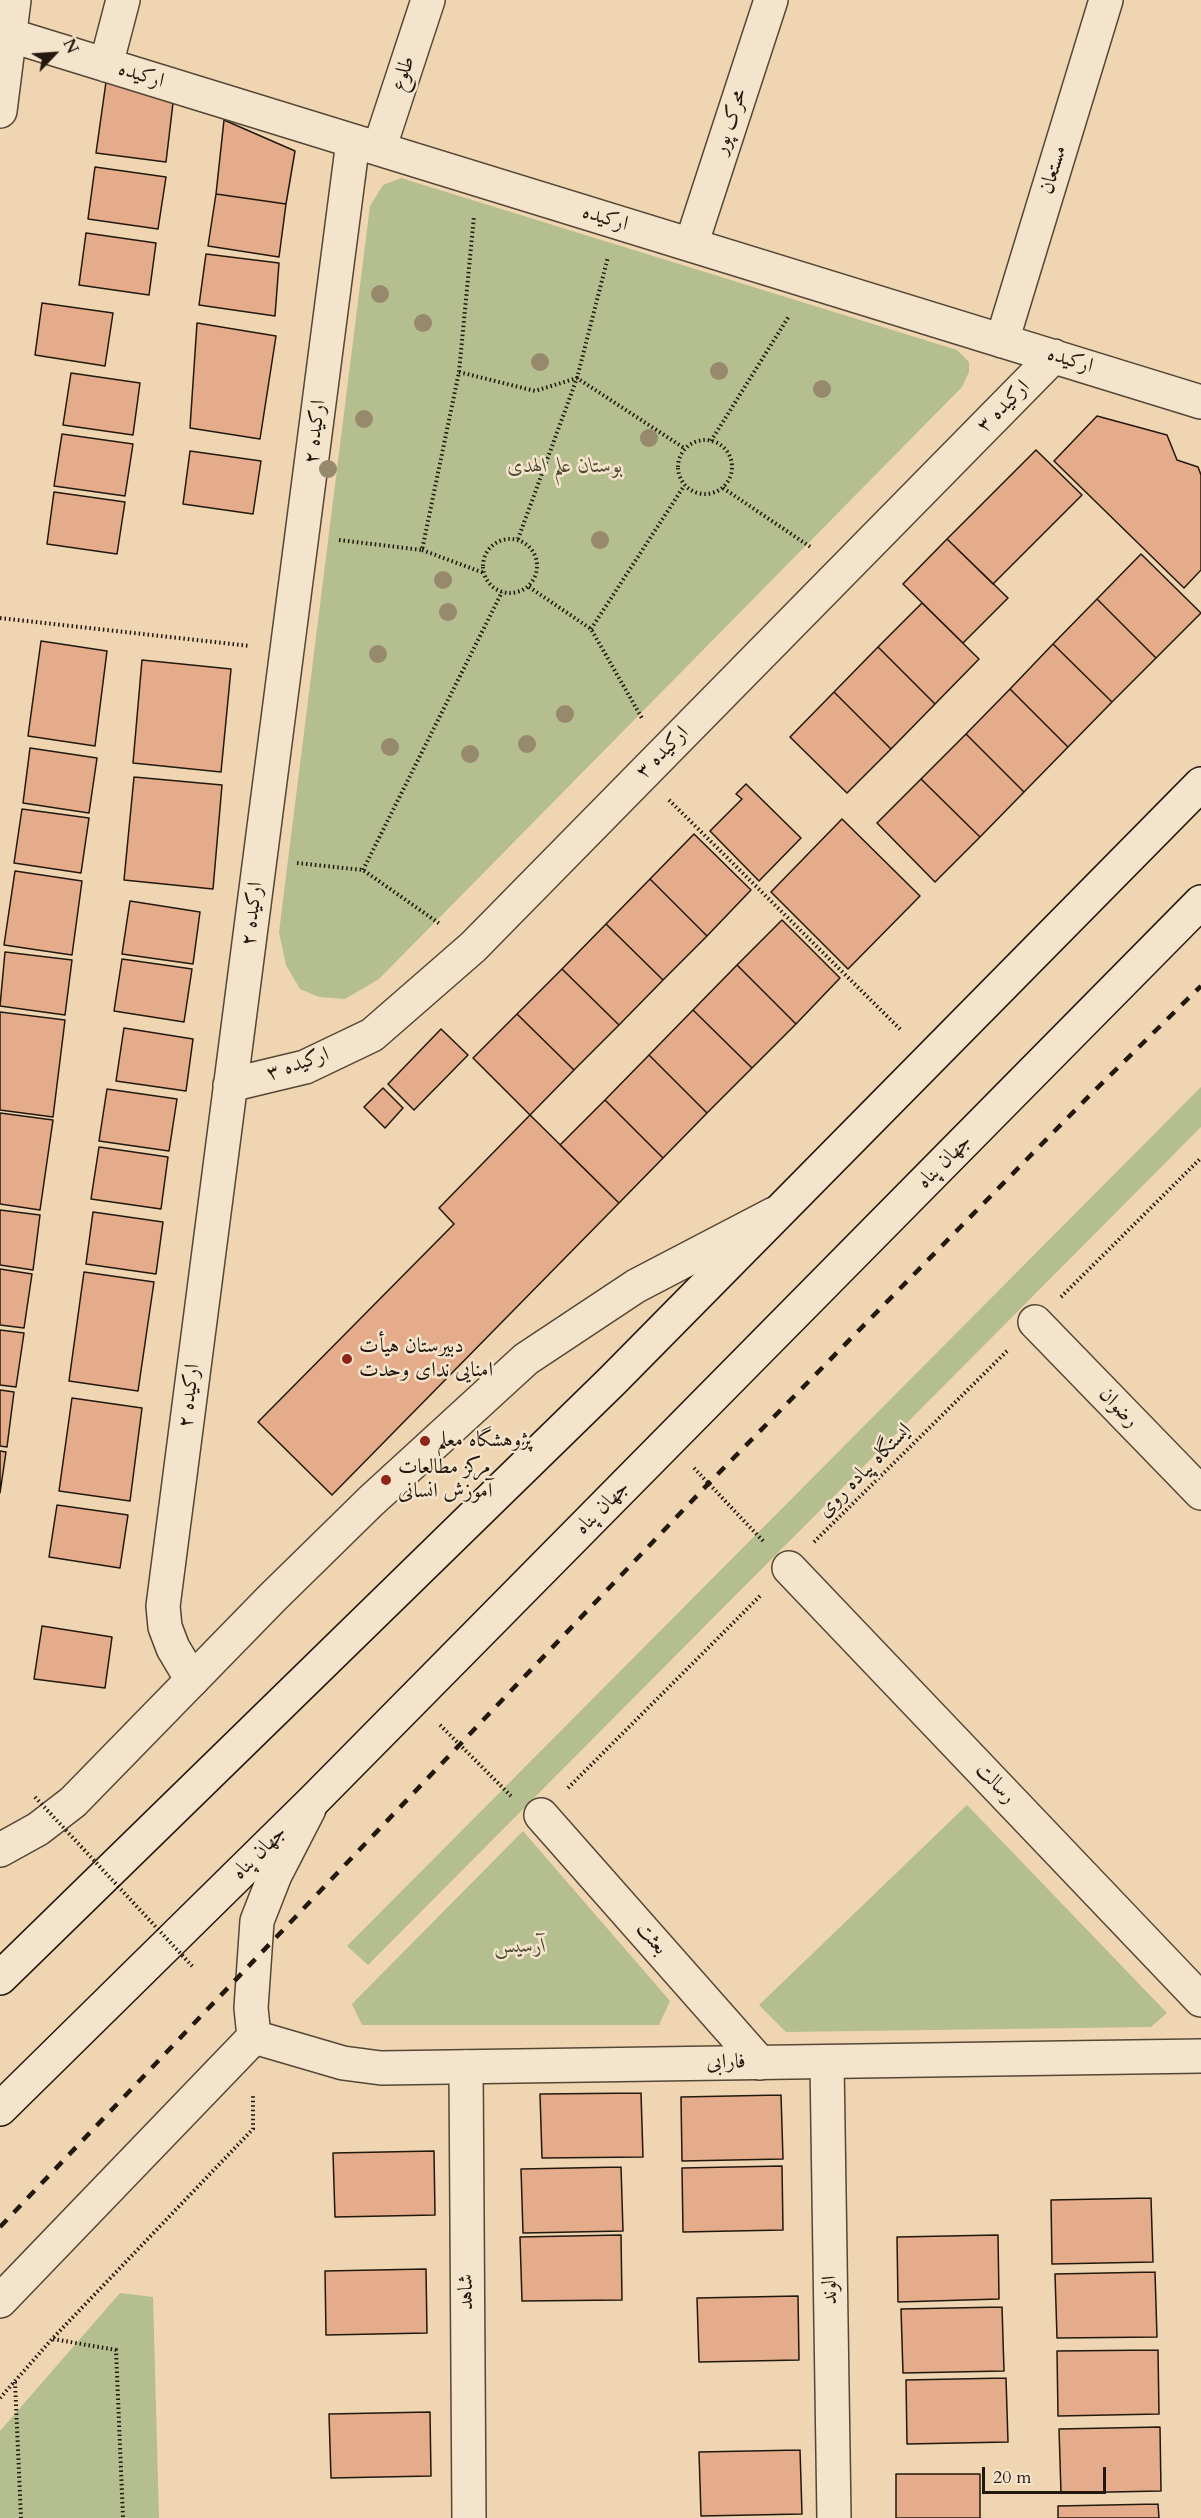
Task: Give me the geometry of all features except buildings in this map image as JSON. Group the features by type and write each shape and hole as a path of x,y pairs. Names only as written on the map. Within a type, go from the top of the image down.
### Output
{"street":[{"path":"0,111 14,0"},
{"path":"106,65 123,0"},
{"name":"طلوع","path":"366,145 428,0"},
{"name":"محرک پور","path":"691,245 771,0"},
{"name":"مستعان","path":"1002,341 1106,0"},
{"name":"ارکیده","path":"9,36 1201,402"},
{"name":"ارکیده ۲","path":"192,1680 173,1648 165,1627 163,1606 302,536 366,145"},
{"name":"ارکیده ۳","path":"230,1085 305,1067 372,1035 473,947 1054,357"},
{"path":"0,1978 612,1381 1201,784"},
{"name":"جهان پناه","path":"0,2109 314,1800 1201,902"},
{"path":"0,1850 38,1829 73,1802 371,1501 526,1359 636,1286 781,1210"},
{"name":"رضوان","path":"1035,1322 1201,1493"},
{"name":"رسالت","path":"789,1568 1201,2000"},
{"path":"0,2301 254,2037 251,2008 257,1921 275,1875 314,1800"},
{"name":"بعثت","path":"541,1815 760,2062"},
{"name":"فارابی","path":"254,2037 342,2063 381,2068 1201,2056"},
{"name":"الوند","path":"827,2062 834,2518"},
{"name":"شاهد","path":"466,2067 469,2518"}],"path":[{"path":"422,550 459,372 478,180"},
{"path":"518,539 577,378 617,222"},
{"path":"711,441 811,282"},
{"path":"459,372 535,391 577,378"},
{"path":"577,378 684,448"},
{"path":"697,440 711,441 724,447 731,460 731,475 723,488 710,494 696,493 684,486 678,474 678,460 684,448 697,440"},
{"path":"591,629 684,486"},
{"path":"723,488 844,569"},
{"path":"302,536 422,550 484,573"},
{"path":"518,539 530,547 537,559 537,574 529,587 516,593 502,592 490,585 484,573 483,559 490,547 503,540 518,539"},
{"path":"529,587 591,629 652,764 930,1059"},
{"path":"363,870 502,592"},
{"path":"0,618 287,650"},
{"path":"260,859 363,870 473,947"},
{"name":"ایستگاه پیاده روی","path":"567,1789 1201,1158"},
{"path":"686,1460 789,1568"},
{"path":"433,1719 510,1796 541,1815"},
{"path":"35,1797 194,1968"},
{"path":"0,2398 53,2338 253,2129 254,2037"},
{"path":"53,2338 116,2350 123,2518"},
{"path":"15,2382 21,2518"}],"green space":[{"name":"بوستان علم الهدی","path":"401,178 957,350 969,362 969,372 962,387 379,979 345,999 319,997 300,989 286,965 279,932 370,206 383,185"},
{"path":"1201,1087 1201,1127 368,1965 347,1946"},
{"path":"967,1805 1167,2013 1151,2027 786,2032 759,2005"},
{"name":"آرسیس","path":"523,1831 670,2001 659,2025 362,2025 352,2004"},
{"path":"120,2293 153,2297 159,2518 0,2518 0,2431"}],"railway":[{"path":"0,2227 709,1483 1090,1095 1201,986"}],"place":[{"name":"دبیرستان هیأت امنایی ندای وحدت","path":"347,1359"},
{"name":"پژوهشگاه معلم","path":"425,1441"},
{"name":"مرکز مطالعات آموزش انسانی","path":"386,1480"}]}
